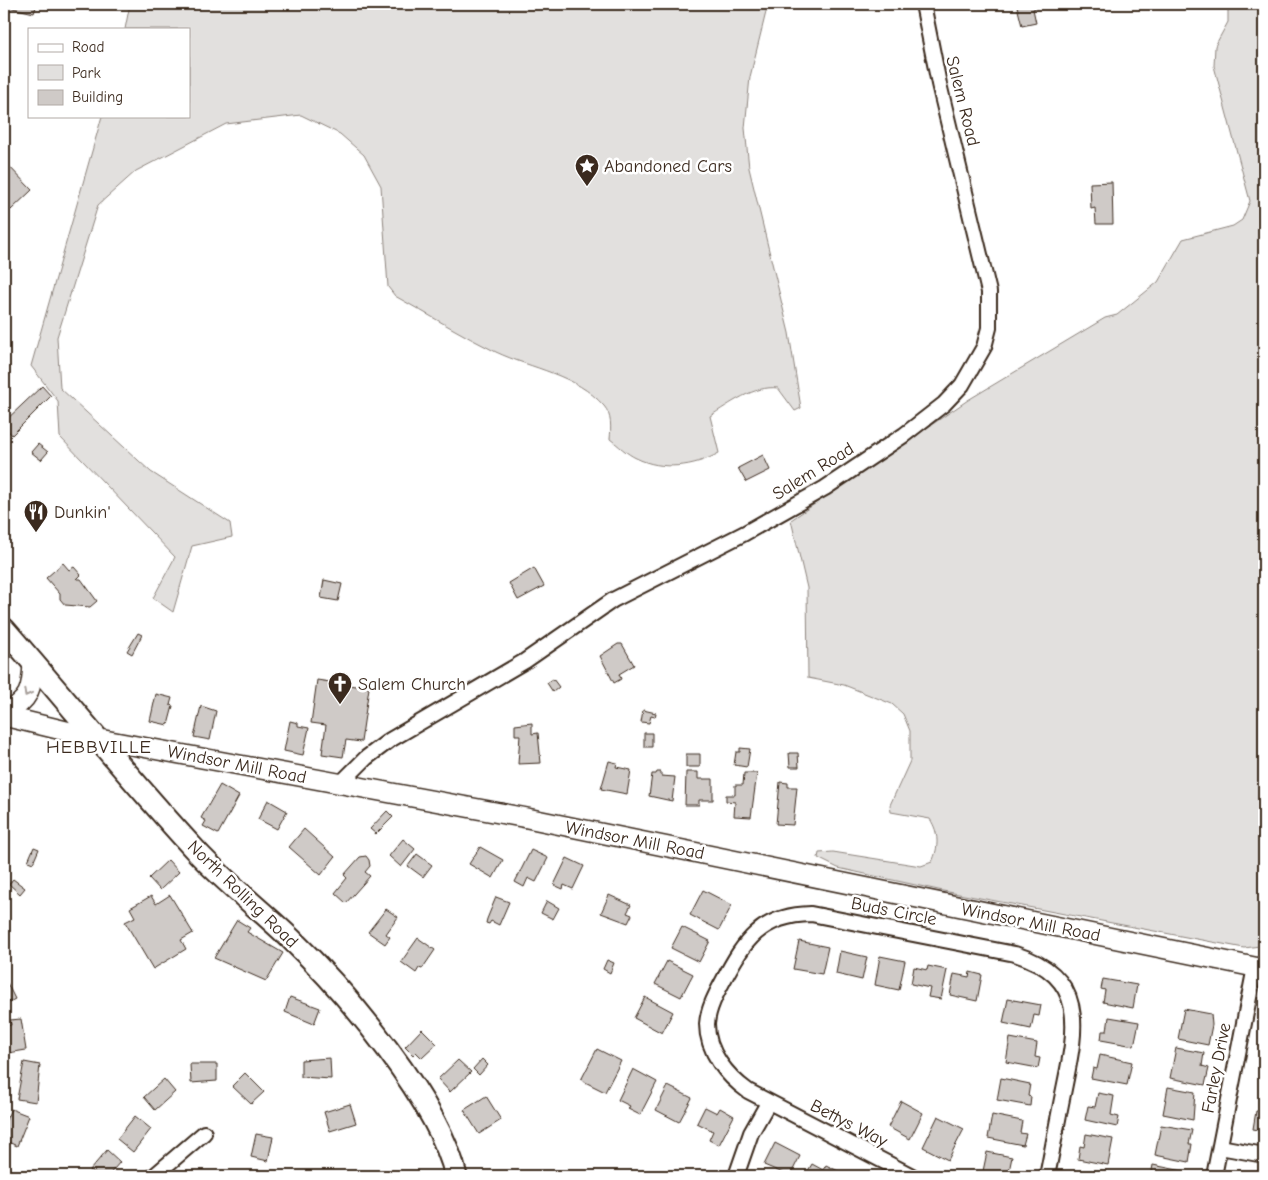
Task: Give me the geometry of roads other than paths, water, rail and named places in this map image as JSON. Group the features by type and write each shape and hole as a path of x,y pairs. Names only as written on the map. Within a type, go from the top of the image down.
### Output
{"main road":[{"name":"North Rolling Road","path":"4,629 158,810 198,853 292,940 360,1015 424,1102 444,1138 456,1176"},
{"path":"4,715 18,706 27,697 32,683 33,662"},
{"name":"Windsor Mill Road","path":"4,715 99,739 716,856 1260,968"}],"street":[{"name":"Salem Road","path":"340,784 366,758 390,740 525,661 613,600 745,533 825,488 904,435 944,404 962,385 984,348 991,312 990,292 939,84 923,4"},
{"name":"Buds Circle","path":"768,1103 734,1081 723,1068 715,1055 707,1025 715,997 739,951 760,928 792,914 811,914 1015,954 1031,959 1054,975 1071,1004 1075,1019 1073,1045 1047,1176"},
{"name":"Farley Drive","path":"1214,1176 1260,968"},
{"path":"736,1176 751,1133 768,1103"},
{"name":"Bettys Way","path":"768,1103 912,1176"},
{"path":"154,1176 204,1133"},
{"path":"1220,1146 1264,1156"}],"place":[{"name":"Abandoned Cars","path":"587,187"},
{"name":"Dunkin'","path":"36,533"},
{"name":"Salem Church","path":"340,705"}],"district":[{"name":"HEBBVILLE","path":"99,746"}]}
